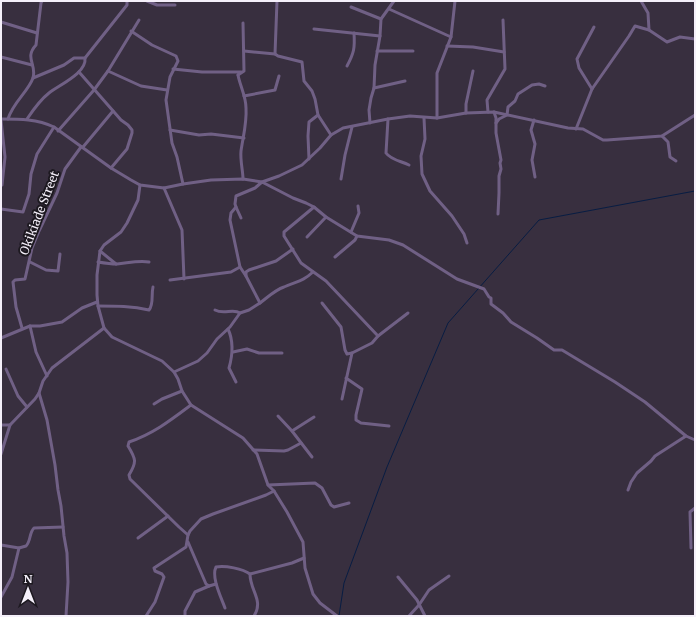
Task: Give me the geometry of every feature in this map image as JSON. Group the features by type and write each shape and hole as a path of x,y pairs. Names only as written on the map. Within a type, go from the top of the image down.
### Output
{"street":[{"path":"8,119 10,110 29,86 33,78 34,69 30,55 31,50 36,45 42,1"},
{"path":"147,1 156,5 175,5"},
{"path":"275,54 277,1"},
{"path":"370,123 369,110 374,88 374,65 380,36 381,19 394,1"},
{"path":"437,118 438,73 451,37 455,1"},
{"path":"641,1 648,13 649,30"},
{"path":"27,119 38,103 49,93 79,72 85,64 85,58 128,2"},
{"path":"351,7 381,19"},
{"path":"389,9 451,37"},
{"path":"58,131 94,90 108,71 139,20"},
{"path":"488,112 487,100 505,70 503,20"},
{"path":"1,22 37,33"},
{"path":"238,75 244,71 243,23"},
{"path":"576,129 592,89 635,26 649,30 667,42 680,37 695,39"},
{"path":"592,89 579,68 577,59 594,27"},
{"path":"314,29 380,36"},
{"path":"131,32 152,45 176,56 178,61 173,69 167,90 166,100 172,143 177,157 183,184"},
{"path":"347,66 353,55 355,46 354,33"},
{"path":"447,46 473,47 504,52"},
{"path":"244,51 275,54 302,62 304,81 312,91 315,98 318,115 331,135"},
{"path":"377,51 413,51"},
{"path":"1,57 32,65"},
{"path":"33,78 64,65 74,58 85,58"},
{"path":"173,69 202,72 241,72 238,75 246,106 246,123 241,153 243,180"},
{"path":"108,71 141,86 167,90"},
{"path":"466,113 466,104 473,71"},
{"path":"79,72 121,120 132,130 127,149 111,168"},
{"path":"244,96 275,90 279,76"},
{"path":"374,88 405,81"},
{"path":"507,115 508,107 515,101 518,94 532,85 539,84 545,86"},
{"name":"Okikiade Street","path":"22,328 16,307 13,282 15,280 25,279 34,242 57,192 65,169 113,111"},
{"path":"494,112 501,160 498,214"},
{"path":"242,218 235,204 236,196 255,188 262,182 296,168 309,159 331,135 343,128 410,116 437,118 466,113 494,112 568,128 588,130 603,140 607,140 662,136 695,115"},
{"path":"309,159 309,122 318,115"},
{"path":"496,123 499,119 507,115"},
{"path":"424,118 425,139 421,156 422,174 430,191 452,216 464,234 467,243"},
{"path":"2,185 5,157 1,119 27,119 54,127 111,168 140,185 164,188 211,180 243,180 262,182 314,207 326,217 357,236 389,240 403,245 457,280 484,289 491,298 491,304 503,313 510,322 554,350 562,350 615,382 645,402 686,436 695,440"},
{"path":"388,119 386,153 389,157 409,165"},
{"path":"534,120 531,130 535,144 532,160 536,177"},
{"path":"1,210 23,212 27,202 31,174 37,154 54,127"},
{"path":"341,179 344,155 352,127"},
{"path":"170,130 199,135 211,134 244,138"},
{"path":"662,136 668,142 670,157 676,161"},
{"path":"140,185 138,200 127,223 121,232 104,245 100,251 98,262 98,304 104,328 112,337 162,361 174,372 182,391 191,405 243,438 257,454 268,485 274,491 298,530 303,542 305,568 313,594 320,604 337,616"},
{"path":"164,188 182,230 184,279"},
{"path":"351,232 359,213 358,206"},
{"path":"236,207 231,213 230,220 240,267 260,303"},
{"path":"314,207 284,232 284,236 293,248 301,263 326,281 378,336"},
{"path":"307,237 326,217"},
{"path":"336,257 355,240 357,236"},
{"path":"246,276 246,272 249,270 276,261 293,248"},
{"path":"100,251 116,264"},
{"path":"30,262 46,270 58,271 60,254"},
{"path":"98,262 116,264 137,262 141,260 149,262"},
{"path":"170,280 231,272 240,267"},
{"path":"174,372 198,361 207,353 240,313 249,310 260,303 276,290 306,279 313,272"},
{"path":"1,338 22,328 62,322 82,308 98,304 131,308 136,307 149,310 151,306 151,294 153,287"},
{"path":"322,303 341,327 347,354 372,343 378,336 408,313"},
{"path":"215,310 220,313 235,311 240,313"},
{"path":"30,326 36,352 47,376"},
{"path":"1,454 10,425 39,393 52,368 104,328"},
{"path":"228,329 231,335 233,352 228,368 236,382"},
{"path":"233,352 247,350 259,353 282,353"},
{"path":"342,399 352,353"},
{"path":"6,369 18,396 27,407"},
{"path":"346,378 362,389 356,420 361,423 389,426"},
{"path":"154,404 182,391"},
{"path":"39,393 43,404 54,457 67,553 68,582 66,616"},
{"path":"188,535 130,479 129,475 135,462 135,456 128,446 129,442 151,434 191,405"},
{"path":"278,416 292,431 312,457"},
{"path":"292,431 314,417"},
{"path":"1,425 10,425"},
{"path":"628,490 637,473 651,462 655,456 686,436"},
{"path":"253,450 288,450 301,443"},
{"path":"268,485 315,484 322,488 331,505 334,507 349,503"},
{"path":"209,586 200,571 188,542 188,535 190,531 201,519 274,491"},
{"path":"691,548 690,512 695,508"},
{"path":"138,538 168,516"},
{"path":"1,545 20,548 29,543 31,530 34,528 63,527"},
{"path":"146,616 154,602 164,577 162,574 155,571 154,568 186,547 188,542"},
{"path":"1,597 12,577 20,548"},
{"path":"250,574 292,563 304,558"},
{"path":"225,608 216,584 215,570 216,567 221,566 245,570 250,574 259,604 258,610 254,616"},
{"path":"409,616 419,605 429,590 449,576"},
{"path":"398,577 419,605 425,616"},
{"path":"185,616 185,611 195,592 216,584"}],"waterway":[{"path":"339,616 344,583 387,467 448,323 539,220 695,191"}]}
